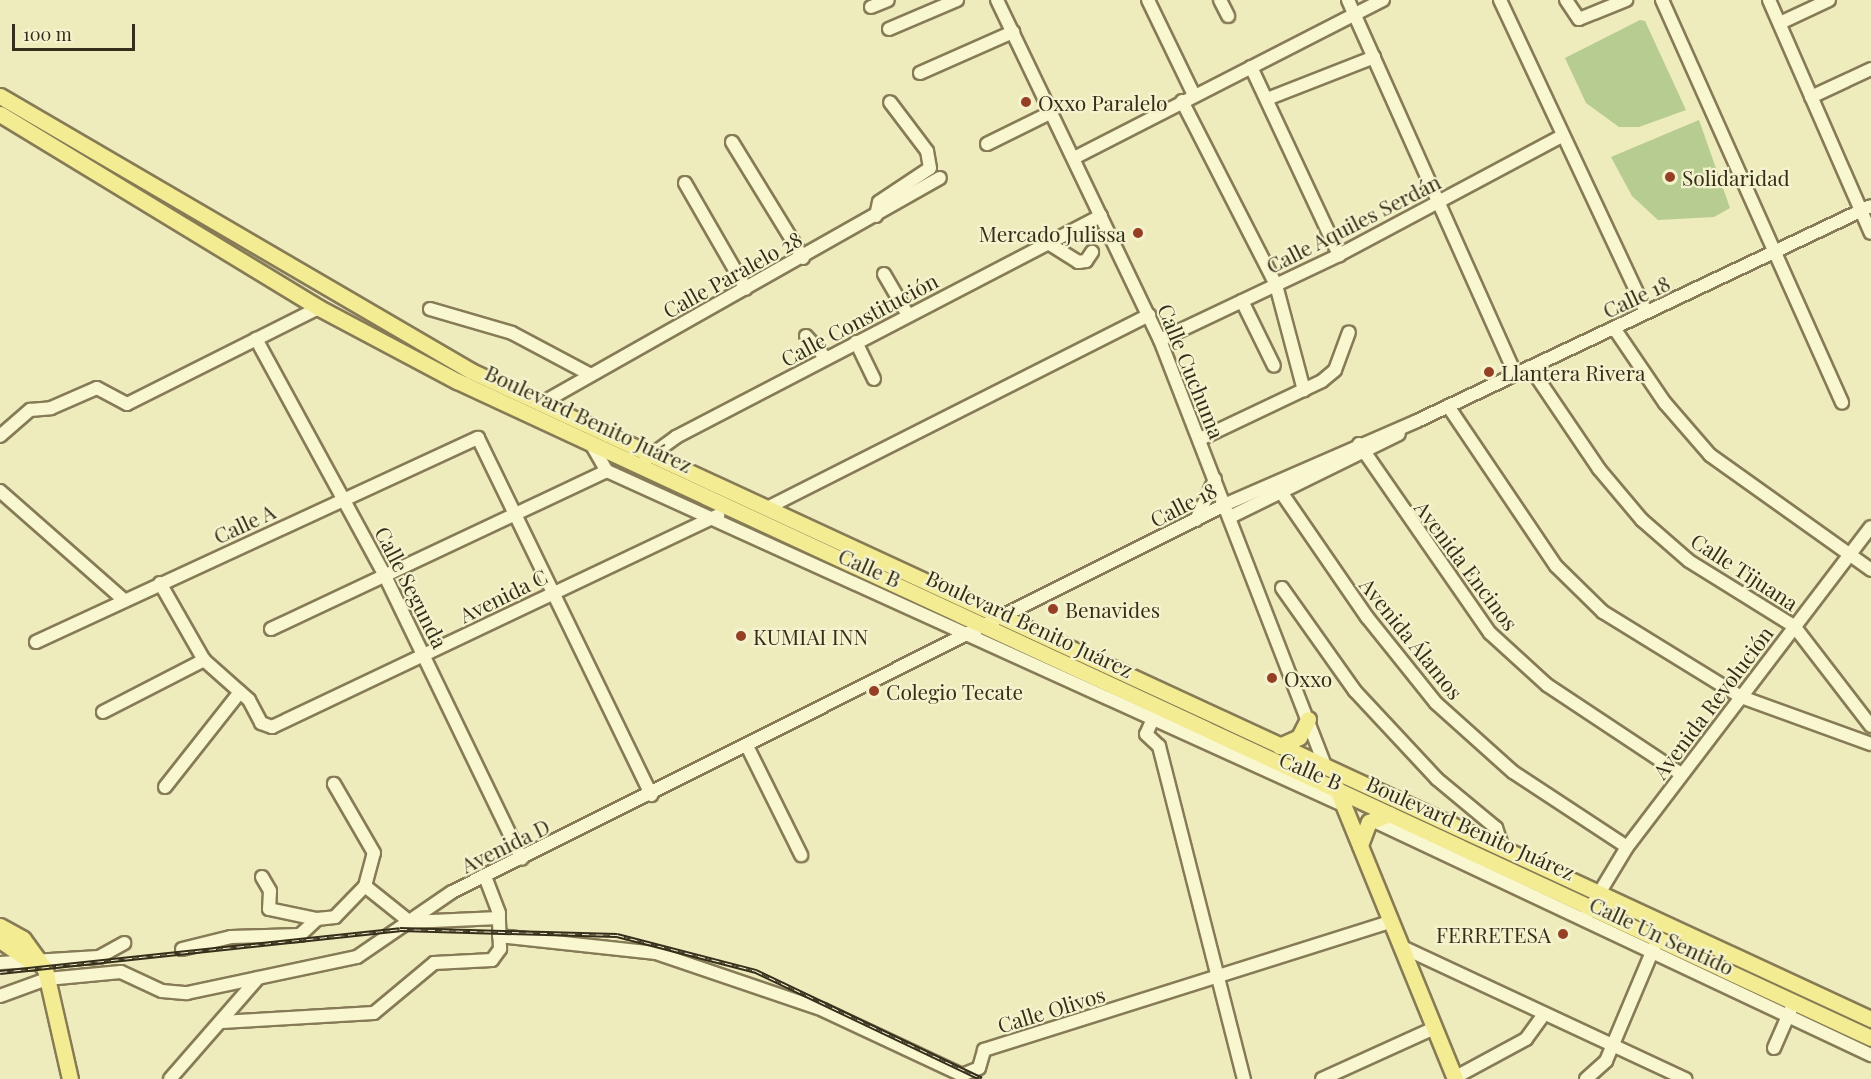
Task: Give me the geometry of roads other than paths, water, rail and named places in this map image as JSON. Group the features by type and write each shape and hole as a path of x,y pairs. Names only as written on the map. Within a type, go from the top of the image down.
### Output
{"main road":[{"name":"Boulevard Benito Juárez","path":"0,96 430,351 751,498 1326,767 1393,807 1593,899 1871,1019"},
{"name":"Boulevard Benito Juárez","path":"0,114 318,308 429,366 641,464 1155,713 1341,796 1393,807 1504,850 1593,899 1655,945 1791,1010 1871,1038"},
{"path":"429,366 435,363 476,381 498,383"},
{"path":"1279,746 1299,737 1308,719"},
{"path":"1326,767 1341,796 1432,1029 1454,1078"},
{"path":"1360,845 1372,820 1393,807"},
{"path":"0,926 23,939 36,962 70,1079"},
{"path":"0,940 36,962"},
{"path":"43,981 61,1079"}],"street":[{"path":"871,7 888,0"},
{"path":"889,29 957,0"},
{"name":"Calle Cuchuma","path":"998,0 1160,340 1226,504 1326,767"},
{"path":"1148,0 1194,95"},
{"path":"1220,0 1228,16"},
{"path":"1348,0 1515,374"},
{"path":"1074,158 1383,0"},
{"path":"1500,0 1646,312"},
{"path":"1566,0 1573,15 1588,18 1626,0"},
{"path":"1662,0 1842,404"},
{"path":"1769,0 1811,97 1865,208 1871,233"},
{"path":"1780,23 1829,0"},
{"path":"920,73 1013,32"},
{"path":"1267,99 1374,57"},
{"path":"1251,67 1339,255"},
{"path":"1811,97 1871,69"},
{"path":"1182,101 1276,285 1304,390"},
{"path":"876,216 879,202 930,168 927,151 890,102"},
{"path":"987,144 1052,112"},
{"name":"Calle Aquiles Serdán","path":"1160,340 1339,255 1562,136"},
{"path":"732,142 803,258"},
{"name":"Calle Paralelo 28","path":"542,403 803,258 940,178"},
{"path":"685,183 746,289"},
{"name":"Calle 18","path":"1230,517 1361,448 1646,312 1775,255 1865,208"},
{"name":"Calle Constitución","path":"641,464 652,453 826,358 1101,216"},
{"path":"1048,243 1078,262 1092,252"},
{"path":"884,274 908,315"},
{"path":"1242,301 1274,366"},
{"path":"0,436 30,410 51,408 97,388 119,401 137,400 318,308"},
{"path":"430,309 512,333 591,375"},
{"path":"769,507 1149,315"},
{"path":"1614,328 1665,403 1710,455 1749,488 1852,553 1871,570"},
{"path":"1200,439 1304,390 1335,370 1349,332"},
{"path":"806,336 826,358"},
{"name":"Calle Segunda","path":"256,339 345,497 425,654 522,859"},
{"path":"856,342 874,379"},
{"name":"Calle Tijuana","path":"1530,367 1599,469 1642,520 1689,561 1794,626 1871,726"},
{"path":"1448,406 1514,509 1573,585 1640,638 1741,696 1871,744"},
{"name":"Calle A","path":"36,642 469,438 484,442 516,512"},
{"path":"272,629 607,471 590,442"},
{"name":"Calle 18","path":"978,629 1226,504 1361,448"},
{"name":"Avenida Encinos","path":"1361,448 1490,633 1547,685 1681,774"},
{"name":"Calle B","path":"607,471 978,629"},
{"path":"1196,519 1215,479"},
{"path":"0,491 124,600"},
{"name":"Avenida Álamos","path":"1281,492 1367,617 1436,703 1513,772 1627,847"},
{"name":"Avenida C","path":"240,692 261,723 272,728 751,498"},
{"path":"516,512 651,795"},
{"name":"Avenida Revolución","path":"1584,920 1593,899 1627,847 1871,527"},
{"path":"160,584 204,660 240,692 165,787"},
{"path":"1282,588 1355,691 1437,779 1496,828 1504,850"},
{"name":"Avenida D","path":"0,996 43,981 122,972 179,993 357,957 485,876 651,795 978,629"},
{"path":"103,712 204,660"},
{"path":"1155,713 1146,734 1159,746 1244,1079"},
{"path":"747,746 801,855"},
{"path":"262,878 270,891 269,909 317,919 335,917 365,886 374,853 334,783"},
{"name":"Calle Un Sentido","path":"1372,820 1584,920 1655,945"},
{"path":"222,1022 374,1013 434,963 496,958 499,918 485,876"},
{"path":"365,886 410,922 499,918"},
{"path":"182,949 231,937 300,935 317,919"},
{"name":"Calle Olivos","path":"499,936 643,949 744,980 890,1037 965,1077 979,1074 984,1050 1390,922"},
{"path":"0,963 99,957 124,944"},
{"path":"1586,1079 1604,1067 1655,945"},
{"path":"1400,946 1543,1016 1685,1079"},
{"path":"170,1079 258,978"},
{"path":"1774,1048 1791,1010 1871,1055"},
{"path":"1454,1078 1526,1039 1543,1016"},
{"path":"1322,1079 1432,1029"}],"railway":[{"path":"0,972 400,929 617,935 756,971 982,1079"}],"place":[{"name":"Oxxo Paralelo","path":"1026,102"},
{"name":"Solidaridad","path":"1670,177"},
{"name":"Mercado Julissa","path":"1138,233"},
{"name":"Llantera Rivera","path":"1489,372"},
{"name":"Benavides","path":"1053,609"},
{"name":"KUMIAI INN","path":"741,636"},
{"name":"Oxxo","path":"1272,678"},
{"name":"Colegio Tecate","path":"874,691"},
{"name":"FERRETESA","path":"1563,934"}]}
